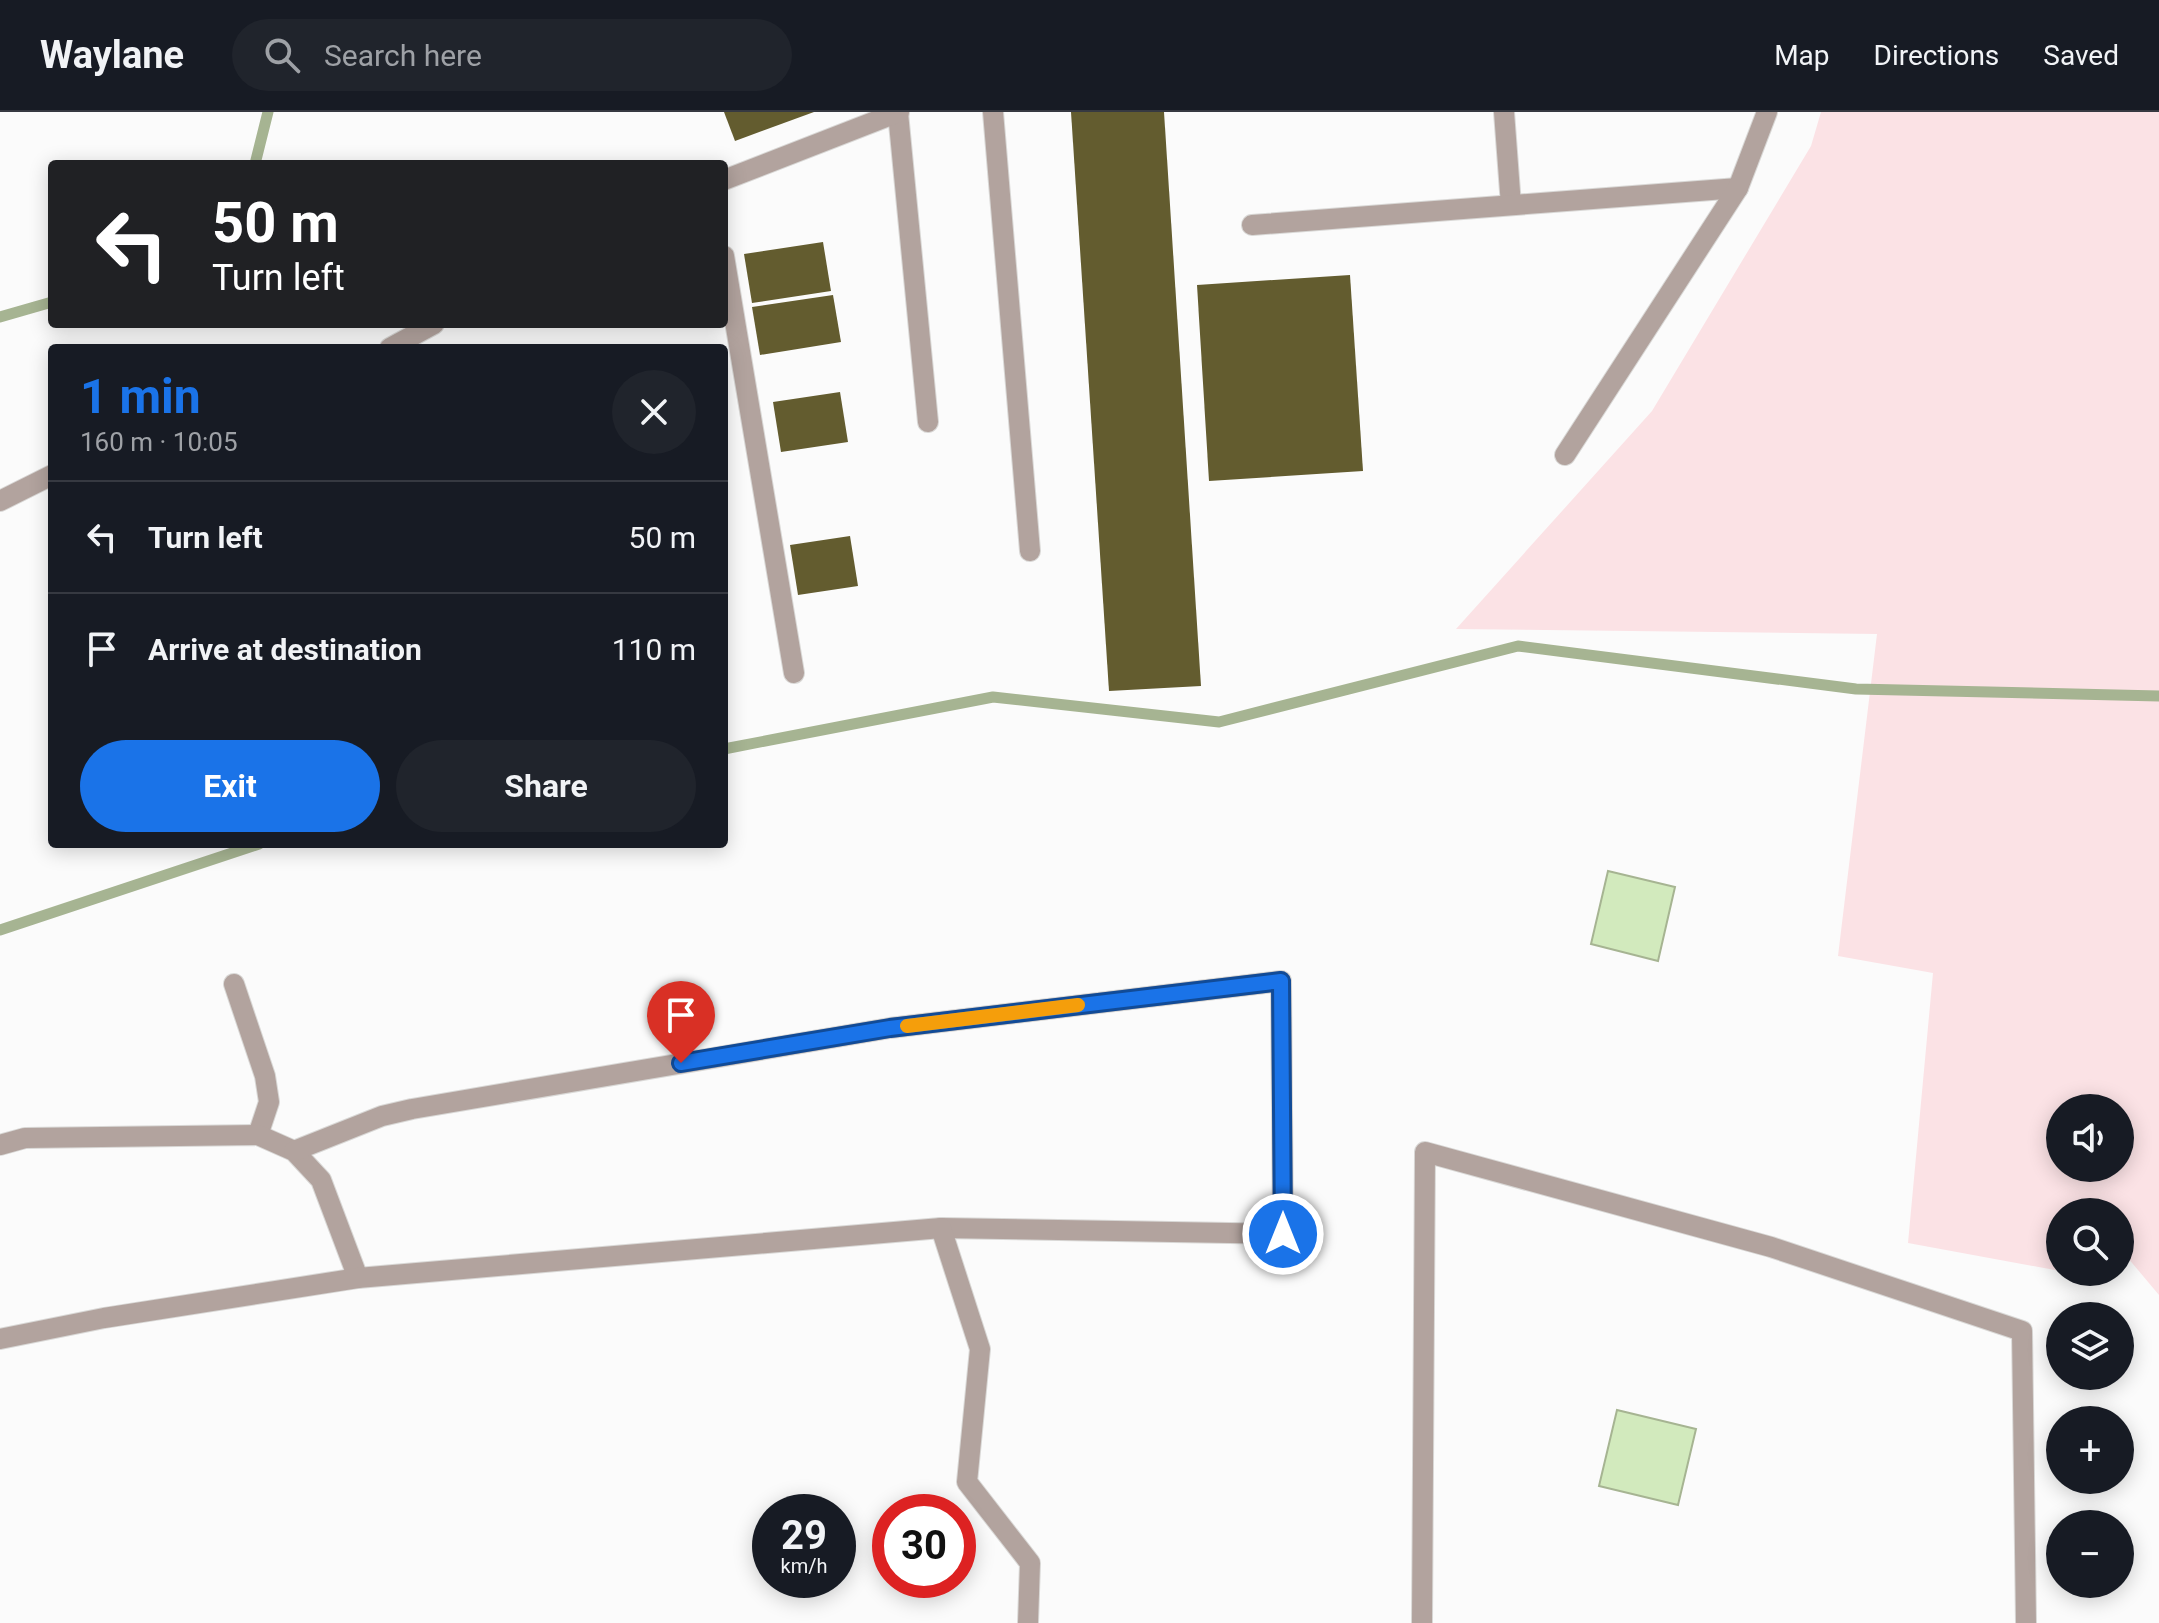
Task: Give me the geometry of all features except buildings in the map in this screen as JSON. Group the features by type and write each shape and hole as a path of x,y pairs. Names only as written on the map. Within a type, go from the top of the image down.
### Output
{"street":[{"path":"728,178 898,112 928,422"},
{"path":"993,112 1030,551"},
{"path":"1504,112 1511,205"},
{"path":"1565,455 1738,188 1767,112"},
{"path":"1252,225 1738,188"},
{"path":"728,280 794,673"},
{"path":"397,344 427,328"},
{"path":"0,501 48,477"},
{"path":"0,1339 104,1318 358,1278 941,1228 1283,1234 1281,981 890,1028 459,1101 382,1116 294,1151"},
{"path":"234,984 265,1076 269,1102 258,1135"},
{"path":"0,1145 25,1138 258,1135 294,1151 321,1180 358,1278"},
{"path":"1422,1623 1425,1152 1771,1247 2022,1331 2026,1623"},
{"path":"941,1228 980,1349 967,1482 1030,1563 1028,1623"}],"shaded area":[{"path":"1821,112 2159,112 2159,1295 2134,1265 2134,1198 2046,1198 2046,1268 1908,1243 1933,973 1838,956 1877,634 1456,629 1652,411 1811,146"},
{"path":"1608,871 1675,887 1658,961 1591,944"},
{"path":"1617,1410 1696,1429 1678,1505 1599,1486"}],"waterway":[{"path":"256,160 268,112"},
{"path":"0,317 48,303"},
{"path":"728,748 993,697 1219,722 1518,646 1856,689 2159,696"},
{"path":"0,930 247,848"}],"slow traffic":[{"path":"907,1026 1078,1005"}],"route":[{"path":"681,1063 890,1028 1281,981 1283,1234"}]}
